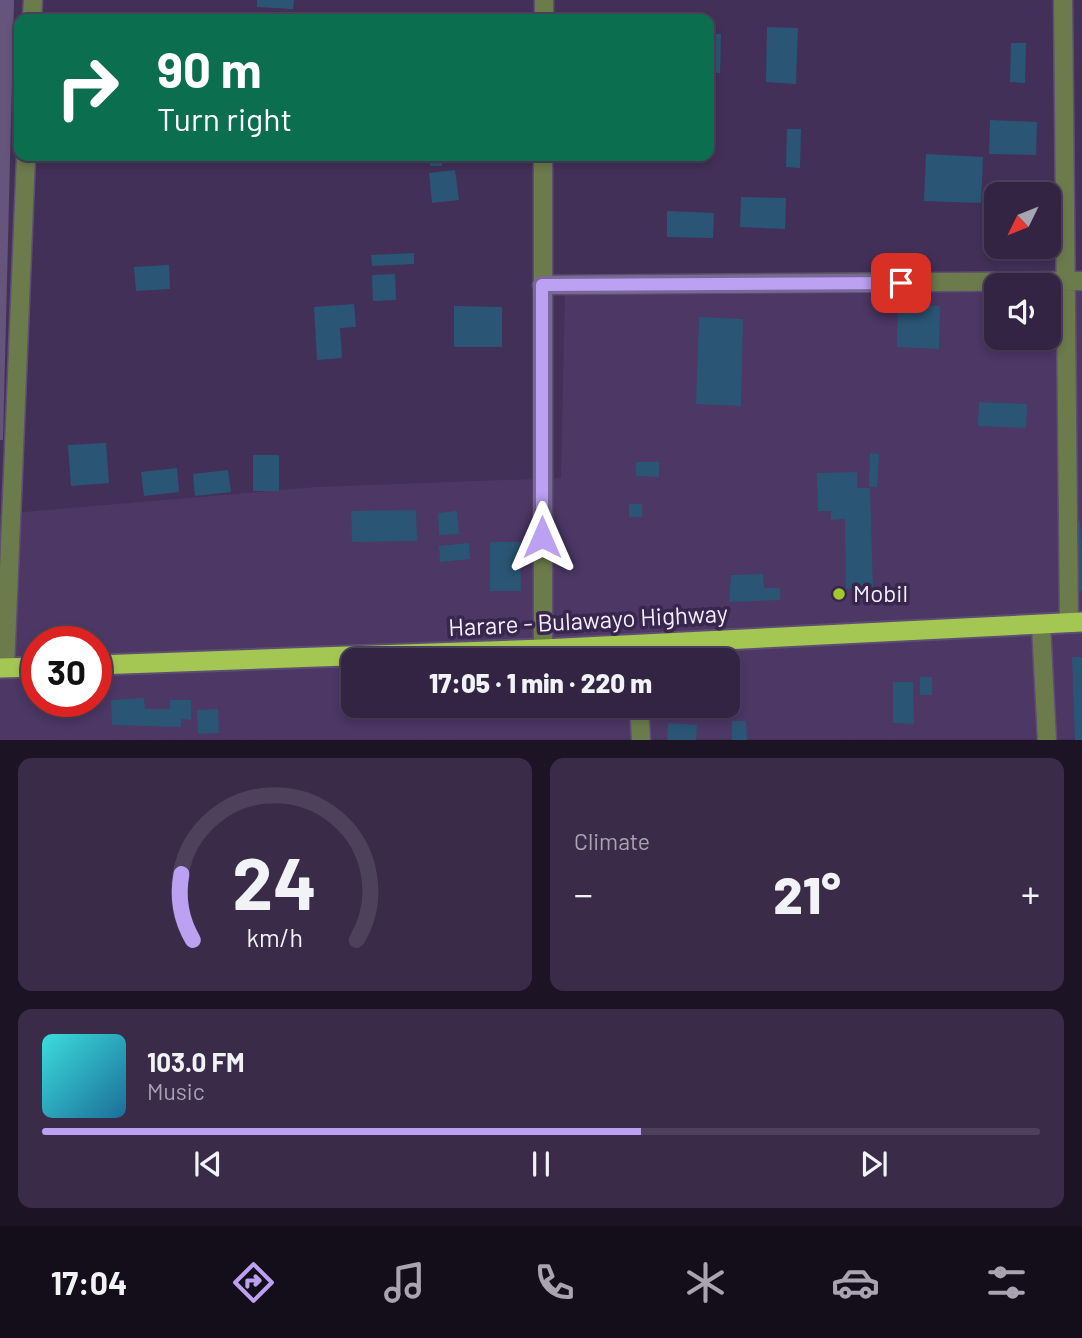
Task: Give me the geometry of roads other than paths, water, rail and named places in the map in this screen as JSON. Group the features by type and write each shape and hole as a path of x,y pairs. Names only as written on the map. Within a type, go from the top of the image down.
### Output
{"highway":[{"name":"Harare - Bulawayo Highway","path":"697,648 1075,623"},
{"name":"Harare - Bulawayo Highway","path":"112,664 341,656"},
{"path":"2,668 21,667"}],"street":[{"path":"1063,0 1074,72 1075,623"},
{"path":"2,668 26,161"},
{"path":"543,161 543,648"},
{"path":"542,285 1075,281"},
{"path":"1041,625 1047,740"},
{"path":"640,718 641,740"}],"place":[{"name":"Mobil","path":"839,594"}]}
